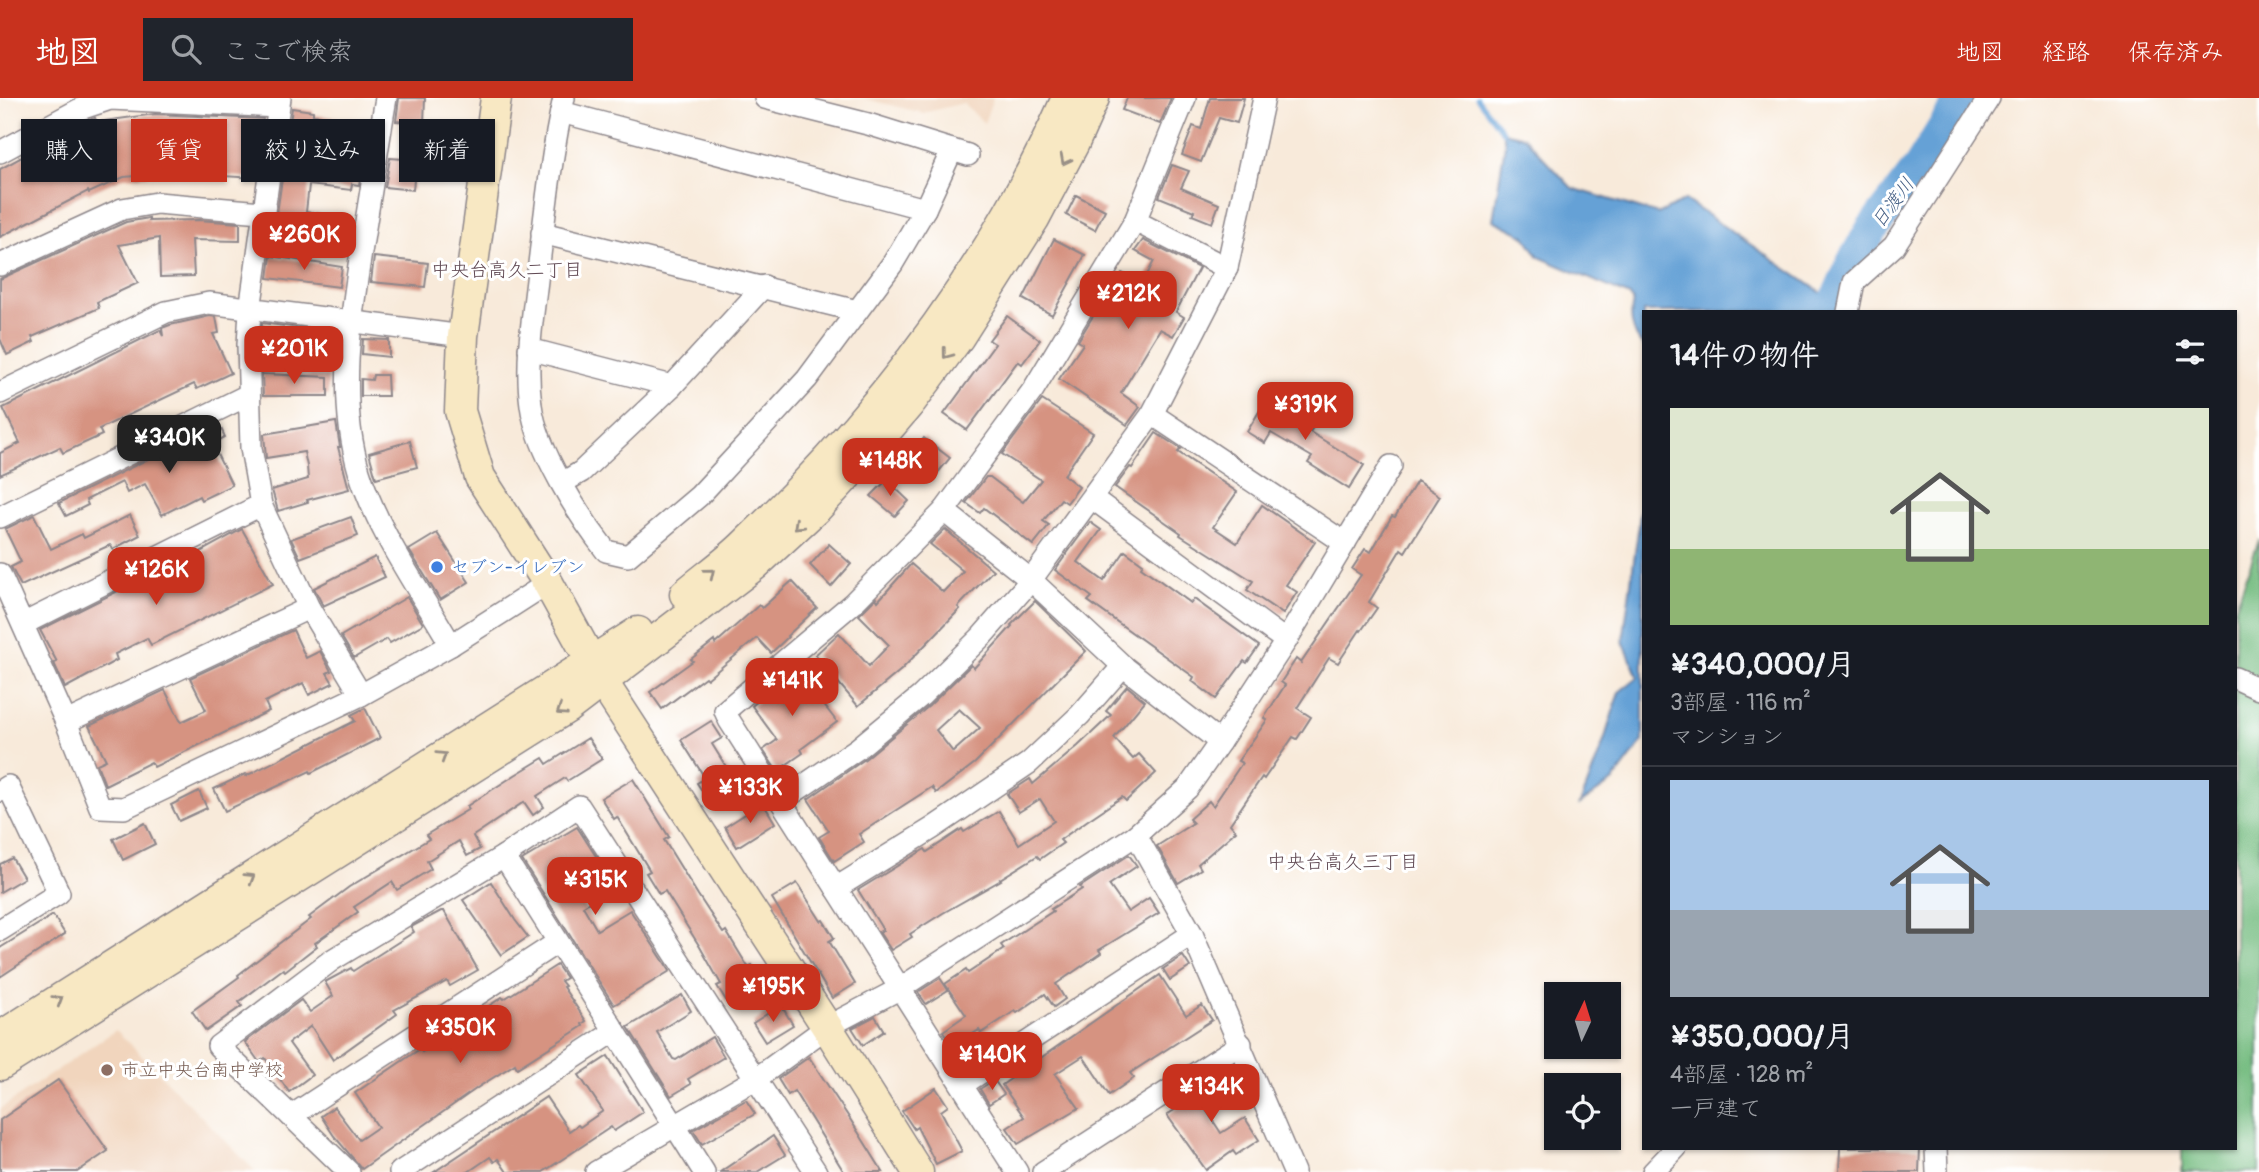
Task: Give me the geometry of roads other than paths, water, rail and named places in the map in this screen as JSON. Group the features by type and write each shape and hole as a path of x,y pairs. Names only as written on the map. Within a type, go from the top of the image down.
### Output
{"street":[{"path":"386,98 350,323 351,420 359,469 369,500 451,645"},
{"path":"496,98 463,336 460,411 480,477 548,583 596,671 918,1172"},
{"path":"765,98 868,124 960,152 893,263 807,379 699,496 628,556 606,551 582,520 562,483 546,452 531,407 529,349 542,233 563,105 925,208"},
{"path":"0,1065 567,708 596,671 632,636 745,545 845,443 936,326 1009,215 1067,98"},
{"path":"0,1037 596,671 755,565 818,506 864,457 910,403 966,326 1034,219 1074,144 1094,98"},
{"path":"1017,1172 725,711 853,603 944,510 1033,390 1135,221 1185,98"},
{"path":"780,801 857,749 921,696 982,636 1031,580 1152,414 1227,268 1264,98"},
{"path":"1849,310 1854,282 1894,246 1989,98"},
{"path":"0,152 80,109 110,99 279,102 250,310 248,395 251,448 261,506 309,608 361,695"},
{"path":"0,265 122,209 157,203 262,212"},
{"path":"1135,221 1227,268"},
{"path":"542,233 858,310"},
{"path":"562,483 581,472 672,386 764,286"},
{"path":"0,393 166,312 209,303 463,336"},
{"path":"529,349 672,386"},
{"path":"0,517 248,395"},
{"path":"1152,414 1345,543"},
{"path":"596,1172 757,1077 827,1027 899,989 1136,835 1188,788 1220,742 1286,641 1391,466"},
{"path":"1092,498 1286,641"},
{"path":"23,624 261,506"},
{"path":"944,510 1031,580 1124,666 1220,742"},
{"path":"0,574 66,722 100,807 124,808 361,695 451,645 548,583"},
{"path":"66,722 309,608"},
{"path":"836,888 933,828 1029,763 1080,715 1124,666"},
{"path":"2237,679 2259,689"},
{"path":"0,930 59,893 3,782"},
{"path":"349,1172 218,1045 332,960 504,856 579,806 757,1077 816,1172"},
{"path":"1136,835 1192,934 1241,1044 1289,1170"},
{"path":"504,856 704,1172"},
{"path":"962,1085 1192,934"},
{"path":"291,1116 558,942"},
{"path":"400,1172 615,1031"},
{"path":"1043,1172 1241,1044"},
{"path":"1653,1172 1674,1150"},
{"path":"1936,1150 1937,1172"}],"water":[{"path":"1503,132 1524,137 1572,188 1658,214 1685,200 1841,306 1840,310 1642,310 1642,345 1632,325 1633,302 1630,296 1539,257 1525,236 1493,220 1505,144"},
{"path":"1642,501 1642,742 1613,781 1580,804 1619,692 1638,677 1623,641"}],"waterway":[{"path":"1477,98 1503,132"},
{"name":"日渡川","path":"1832,310 1853,262 1872,229 1919,168 1962,98"}],"place":[{"name":"セブン-イレブン","path":"437,567"},
{"name":"市立中央台南中学校","path":"107,1070"}],"district":[{"name":"中央台高久二丁目","path":"507,270"},
{"name":"中央台高久三丁目","path":"1343,862"}]}
